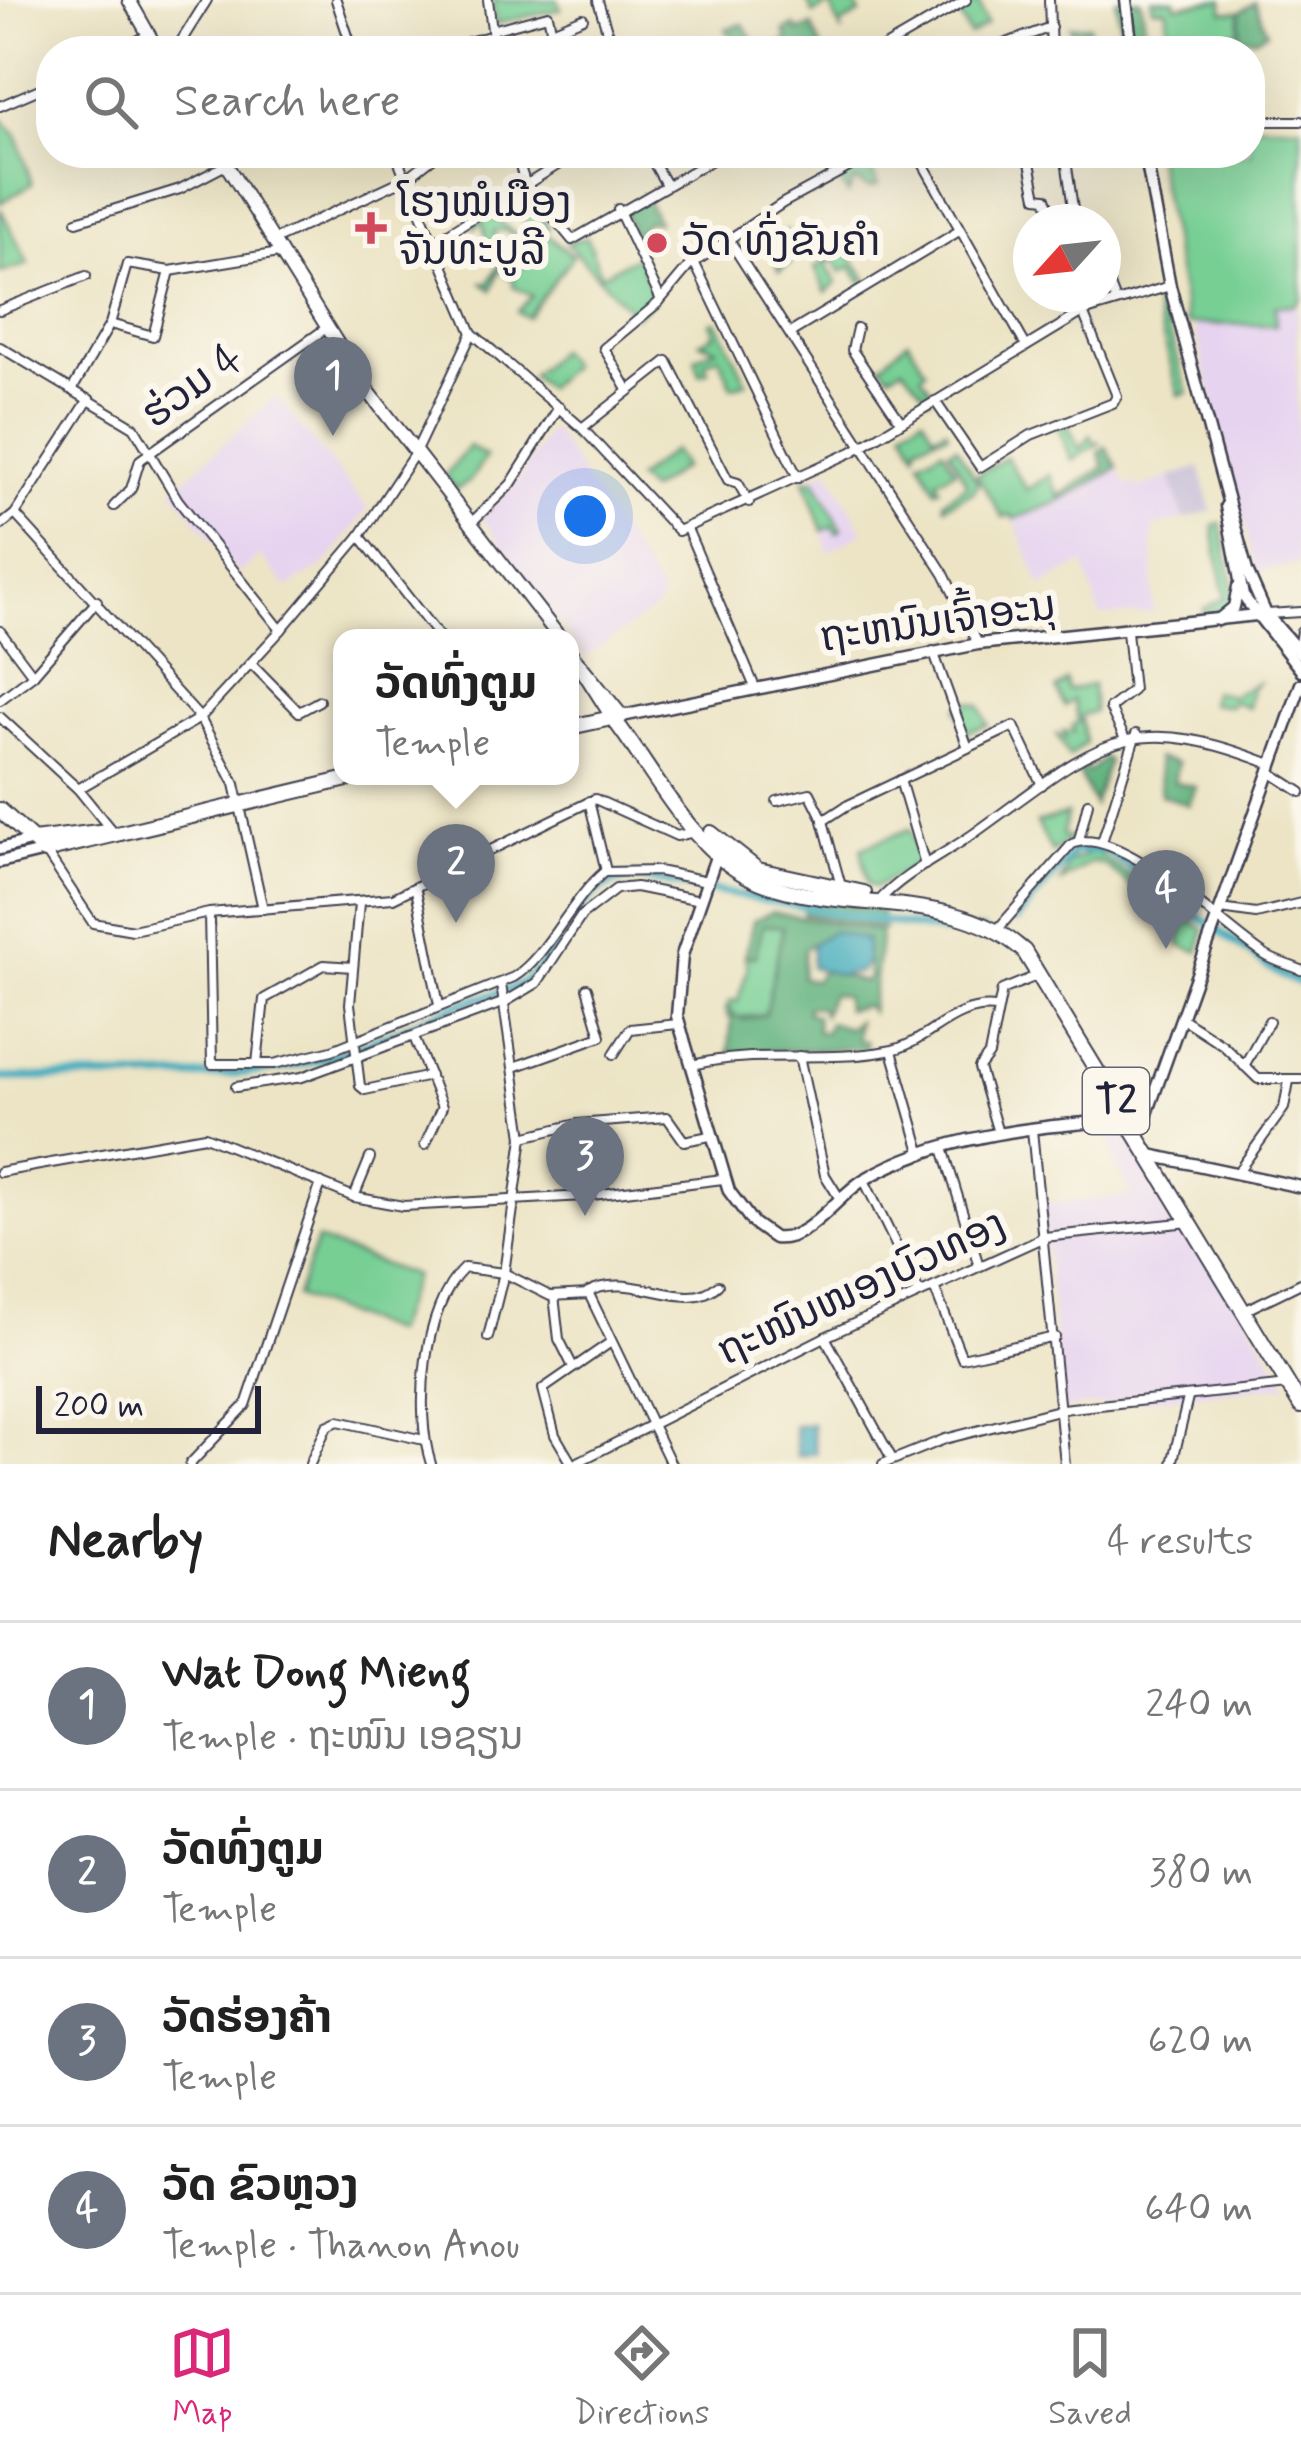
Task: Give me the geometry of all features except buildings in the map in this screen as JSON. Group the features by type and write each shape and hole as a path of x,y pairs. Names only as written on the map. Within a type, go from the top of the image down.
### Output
{"main road":[{"path":"129,0 148,34"},
{"path":"230,168 325,329 553,629"},
{"name":"T2","path":"579,665 697,831 716,854 756,880 956,915 997,930 1024,951 1301,1406"},
{"path":"579,725 617,716"},
{"name":"T2","path":"617,716 728,851 758,870 841,887 879,901"},
{"path":"0,810 39,846 333,782"}],"street":[{"path":"184,36 207,0"},
{"path":"336,0 348,36"},
{"path":"488,0 492,36"},
{"path":"904,36 966,0"},
{"path":"1049,0 1051,36"},
{"path":"1126,0 1130,36"},
{"path":"598,1 609,36"},
{"path":"483,36 542,15 550,19 553,36"},
{"path":"552,31 584,18"},
{"path":"1026,36 1051,27"},
{"path":"144,36 148,34"},
{"path":"0,106 36,90"},
{"path":"1265,121 1301,121"},
{"path":"77,220 154,192 180,189 209,168"},
{"path":"402,168 437,240 472,333 582,428 671,527 688,531 864,446 935,401 1083,312 1117,396 1113,404 1031,435 979,467 935,401"},
{"path":"73,388 110,324 128,264 170,271 276,247 420,168"},
{"path":"520,168 525,183 568,240 689,168"},
{"path":"437,240 551,168"},
{"path":"656,168 665,183"},
{"path":"627,388 603,351 695,264 783,203 847,168"},
{"path":"925,168 1026,346"},
{"path":"1031,168 1037,197 1048,204"},
{"path":"1067,168 1073,204"},
{"path":"1148,168 1170,286 1226,503 1271,638 1301,670"},
{"path":"618,209 660,299"},
{"path":"790,333 959,231"},
{"path":"729,241 944,574 978,644"},
{"path":"695,264 798,478"},
{"path":"110,324 153,336 170,271"},
{"path":"0,310 86,276"},
{"path":"1121,298 1170,286"},
{"path":"856,328 852,350 901,422"},
{"name":"ຮ່ວມ 4","path":"114,506 131,489 136,465 325,329"},
{"path":"78,789 200,718 281,630 360,536 415,453 472,333"},
{"path":"0,347 134,428 178,500 281,630"},
{"path":"582,428 667,361 728,480 738,484 749,502"},
{"path":"0,526 15,514 89,399"},
{"path":"472,521 511,484 559,407"},
{"path":"1226,503 1224,518 1238,599 1223,620 1271,638"},
{"path":"15,514 200,718 239,803 263,909"},
{"path":"688,531 754,685"},
{"path":"360,536 433,629"},
{"path":"1238,578 1261,615 1299,652"},
{"path":"0,700 33,675 98,602"},
{"path":"1261,615 1301,612"},
{"name":"ຖະຫນົນເຈົ້າອະນຸ","path":"617,716 933,651 1261,615"},
{"path":"1124,737 1110,709 1133,690 1127,631"},
{"path":"0,632 33,675"},
{"path":"1299,652 1301,632"},
{"path":"933,651 967,745"},
{"path":"251,663 299,712 319,701"},
{"path":"1139,1136 1301,684"},
{"path":"0,717 78,789 112,831"},
{"path":"823,821 967,745 1017,727 1042,785"},
{"path":"1102,842 1136,734"},
{"path":"879,901 1078,756 1124,737 1188,740 1272,768 1301,792"},
{"path":"900,780 925,865"},
{"path":"778,801 813,794 841,887"},
{"path":"39,846 99,927 133,930 209,913 359,903 416,890 589,801 605,800 677,836 697,831"},
{"path":"589,801 606,871"},
{"path":"997,930 1078,840 1088,803"},
{"path":"1078,840 1102,842 1220,913 1267,956 1301,970"},
{"path":"0,849 39,846"},
{"path":"0,862 39,846"},
{"path":"716,854 682,955 678,1024 723,1179 739,1208 774,1238 796,1235 864,1180 943,1148 998,1132 1127,1119"},
{"path":"236,1087 302,1077 439,1004 501,984 529,966 578,894 606,871 658,871 703,890"},
{"path":"209,913 212,1064 257,1064 414,1037 505,1002 537,983 582,915 606,893 636,887 703,890"},
{"path":"416,890 439,1004"},
{"path":"359,903 353,967 354,1050 365,1090 430,1076"},
{"path":"1220,913 1256,914 1301,903"},
{"path":"257,1064 264,999 324,965 353,967"},
{"path":"998,1132 978,1071 989,1055 1002,990 1041,975"},
{"path":"488,1337 504,1273 523,1137 501,984"},
{"path":"514,1067 601,1036 587,988"},
{"path":"690,1066 722,1058 892,1051 965,1008 996,1008"},
{"path":"1183,1019 1261,1080 1301,1079"},
{"path":"1244,1066 1269,1021"},
{"path":"614,1054 630,1029 678,1024"},
{"path":"414,1037 442,1109 425,1145"},
{"path":"892,1051 922,1156"},
{"path":"799,1056 825,1175 840,1199"},
{"path":"1237,1173 1284,1108 1289,1081"},
{"path":"523,1137 577,1124 667,1117 684,1141 710,1136"},
{"path":"1032,1130 1065,1464"},
{"path":"0,1172 205,1136 354,1197 403,1206 517,1196 584,1196 723,1179"},
{"path":"943,1148 979,1266"},
{"path":"1150,1155 1301,1186"},
{"path":"354,1197 370,1158"},
{"path":"864,1180 919,1292"},
{"path":"190,1464 246,1405 321,1182"},
{"name":"ຖະໜົນໜອງບົວທອງ","path":"573,1464 825,1337 1044,1238 1192,1222"},
{"path":"430,1464 424,1440 428,1342 459,1271 504,1273 554,1296 624,1282 695,1296 718,1285"},
{"path":"1246,1310 1301,1282"},
{"path":"934,1286 962,1358 1055,1337"},
{"path":"588,1292 671,1464"},
{"path":"554,1296 559,1339 573,1367"},
{"path":"825,1337 887,1461 1062,1409 1288,1384"},
{"path":"573,1464 555,1435 542,1395 610,1342"},
{"path":"1172,1464 1188,1398"},
{"path":"310,1464 327,1426 338,1420 424,1440"},
{"path":"914,1452 916,1464"}],"shaded area":[{"path":"1275,305 1297,305 1298,564 1257,571 1194,324 1275,325"},
{"path":"276,396 368,509 326,564 287,588 260,555 239,574 173,490"},
{"path":"551,428 661,593 659,606 585,657 579,649 579,629 564,629 482,518 518,481"},
{"path":"1200,467 1212,511 1184,519 1170,477"},
{"path":"1118,468 1126,486 1134,483 1136,489 1170,477 1184,519 1153,527 1153,613 1100,616 1084,563 1041,586 1014,519 1067,499"},
{"path":"829,469 863,532 828,552 811,491 802,481"},
{"path":"1127,1119 1288,1385 1062,1409 1042,1204 1132,1196 1111,1155 1107,1121"}],"green space":[{"path":"492,0 558,0 561,9 496,24"},
{"path":"807,0 855,3 860,14 841,25 842,33 830,5 813,14"},
{"path":"1116,0 1141,0 1147,36 1122,36"},
{"path":"1152,0 1175,0 1176,6 1223,0 1223,12 1240,12 1239,32 1156,36 1167,35 1167,9 1152,8"},
{"path":"1255,2 1267,32 1240,36 1240,12"},
{"path":"979,3 987,24 970,36 956,9"},
{"path":"743,24 751,36 729,36 726,29"},
{"path":"1089,25 1090,36 1071,36 1070,26"},
{"path":"812,26 816,36 786,36 784,31"},
{"path":"0,118 17,135 32,184 0,203"},
{"path":"1265,125 1301,126 1301,298 1294,305 1275,306 1276,325 1187,324 1158,168 1265,168"},
{"path":"852,168 871,168 878,185 870,188 854,181 848,194 837,176"},
{"path":"514,195 525,209 534,203 547,218 537,231 501,201"},
{"path":"645,197 658,222 648,221 634,235 622,210"},
{"path":"0,208 29,264 0,273"},
{"path":"487,212 527,242 504,230 494,231 495,246 513,256 504,272 499,269 492,290 481,282 488,284 501,261 489,251 482,221 475,228 472,222"},
{"path":"544,222 549,227 510,278 504,272"},
{"path":"787,231 790,243 804,235 809,242 791,246 794,256 785,253 791,263 780,271 774,261 784,253 779,246 766,250 774,245 768,237"},
{"path":"546,234 573,256 527,317 517,312 532,296 513,287 514,277"},
{"path":"587,237 601,275 637,256 655,298 635,316 567,243"},
{"path":"843,246 867,279 861,282 851,267 841,272 833,259 826,265 837,283 826,292 815,268"},
{"path":"1159,298 1188,393 1179,395 1155,307"},
{"path":"715,321 747,382 732,387 719,356 705,362 708,371 700,374 695,358 716,348 700,342 715,334 710,323"},
{"path":"908,340 926,370 921,375 934,394 929,398 903,367 890,374 881,365"},
{"path":"558,350 570,365 546,389 531,376"},
{"path":"923,416 934,434 946,428 948,433 918,443 916,452 904,428"},
{"path":"1067,423 1080,449 1091,435 1095,444 1101,442 1072,461 1058,427"},
{"path":"469,446 486,457 469,482 456,489 445,476"},
{"path":"956,446 978,483 974,491 945,506 944,501 967,484 949,450"},
{"path":"1106,447 1118,468 1061,501 1059,496 1104,467 1099,452"},
{"path":"943,449 955,470 937,480 940,488 936,490 920,460"},
{"path":"673,450 683,467 649,491 636,479"},
{"path":"1006,457 1027,490 1050,475 1061,501 1014,519 1011,515 1003,518 977,475"},
{"path":"815,479 842,530 836,533 833,526 823,531 805,480"},
{"path":"1221,523 1235,596 1229,607 1204,614 1203,609 1225,597 1214,535 1214,525"},
{"path":"1066,681 1068,690 1092,685 1094,712 1081,716 1085,743 1069,757 1057,735 1066,738 1063,731 1074,732 1072,725 1078,722 1073,700 1064,706 1056,689"},
{"path":"1260,681 1252,687 1248,708 1232,701 1230,706 1210,704 1213,691 1231,696"},
{"path":"970,702 980,705 988,725 966,732 957,708"},
{"path":"1104,758 1108,761 1094,805 1076,768 1084,764 1088,773"},
{"path":"1157,758 1178,763 1174,782 1196,787 1189,805 1161,795"},
{"path":"1067,814 1062,836 1070,838 1052,853 1037,823"},
{"path":"910,829 921,862 876,887 868,885 861,848"},
{"path":"1094,851 1204,930 1199,952 1180,945 1181,925 1104,865 1092,862 1061,882 1069,863"},
{"path":"807,896 881,911 884,929 803,914"},
{"path":"771,912 881,932 871,1012 866,1006 846,1010 844,996 831,994 823,1015 820,1007 807,1007 807,1014 816,1015 817,1032 825,1032 829,1022 848,1028 857,1021 856,1040 865,1041 866,1048 729,1052 732,1014 743,1020 765,1015 783,927 763,925 755,957 745,956 753,921","holes":["832,931 866,940 869,978 864,982 822,970 815,980 802,978 804,949"]},
{"path":"769,922 783,927 765,1015 728,1018 726,1010 733,1011 727,1007 731,1000 737,1002 748,968 745,956 755,957 759,928"},
{"path":"317,1240 414,1276 393,1333 296,1296"}],"water":[{"path":"832,931 866,940 866,963 860,972 839,975 811,967 812,944"},
{"path":"812,1424 816,1453 797,1456 794,1426"}],"waterway":[{"path":"1016,920 1074,851 1106,850 1282,976 1301,983"},
{"path":"0,1078 236,1074 329,1057 508,990 544,963 597,893 616,882 640,878 945,932 983,931"}],"place":[{"name":"ໂຮງໝໍເມືອງ ຈັນທະບູລີ","path":"371,228"},
{"name":"ວັດ ທົ່ງຂັນຄຳ","path":"657,243"},
{"name":"Wat Dong Mieng","path":"333,436"},
{"name":"ວັດທົ່ງຕູມ","path":"456,923"},
{"name":"ວັດ ຂົວຫຼວງ","path":"1166,949"},
{"name":"ວັດຮ່ອງຄ້າ","path":"585,1216"}]}
